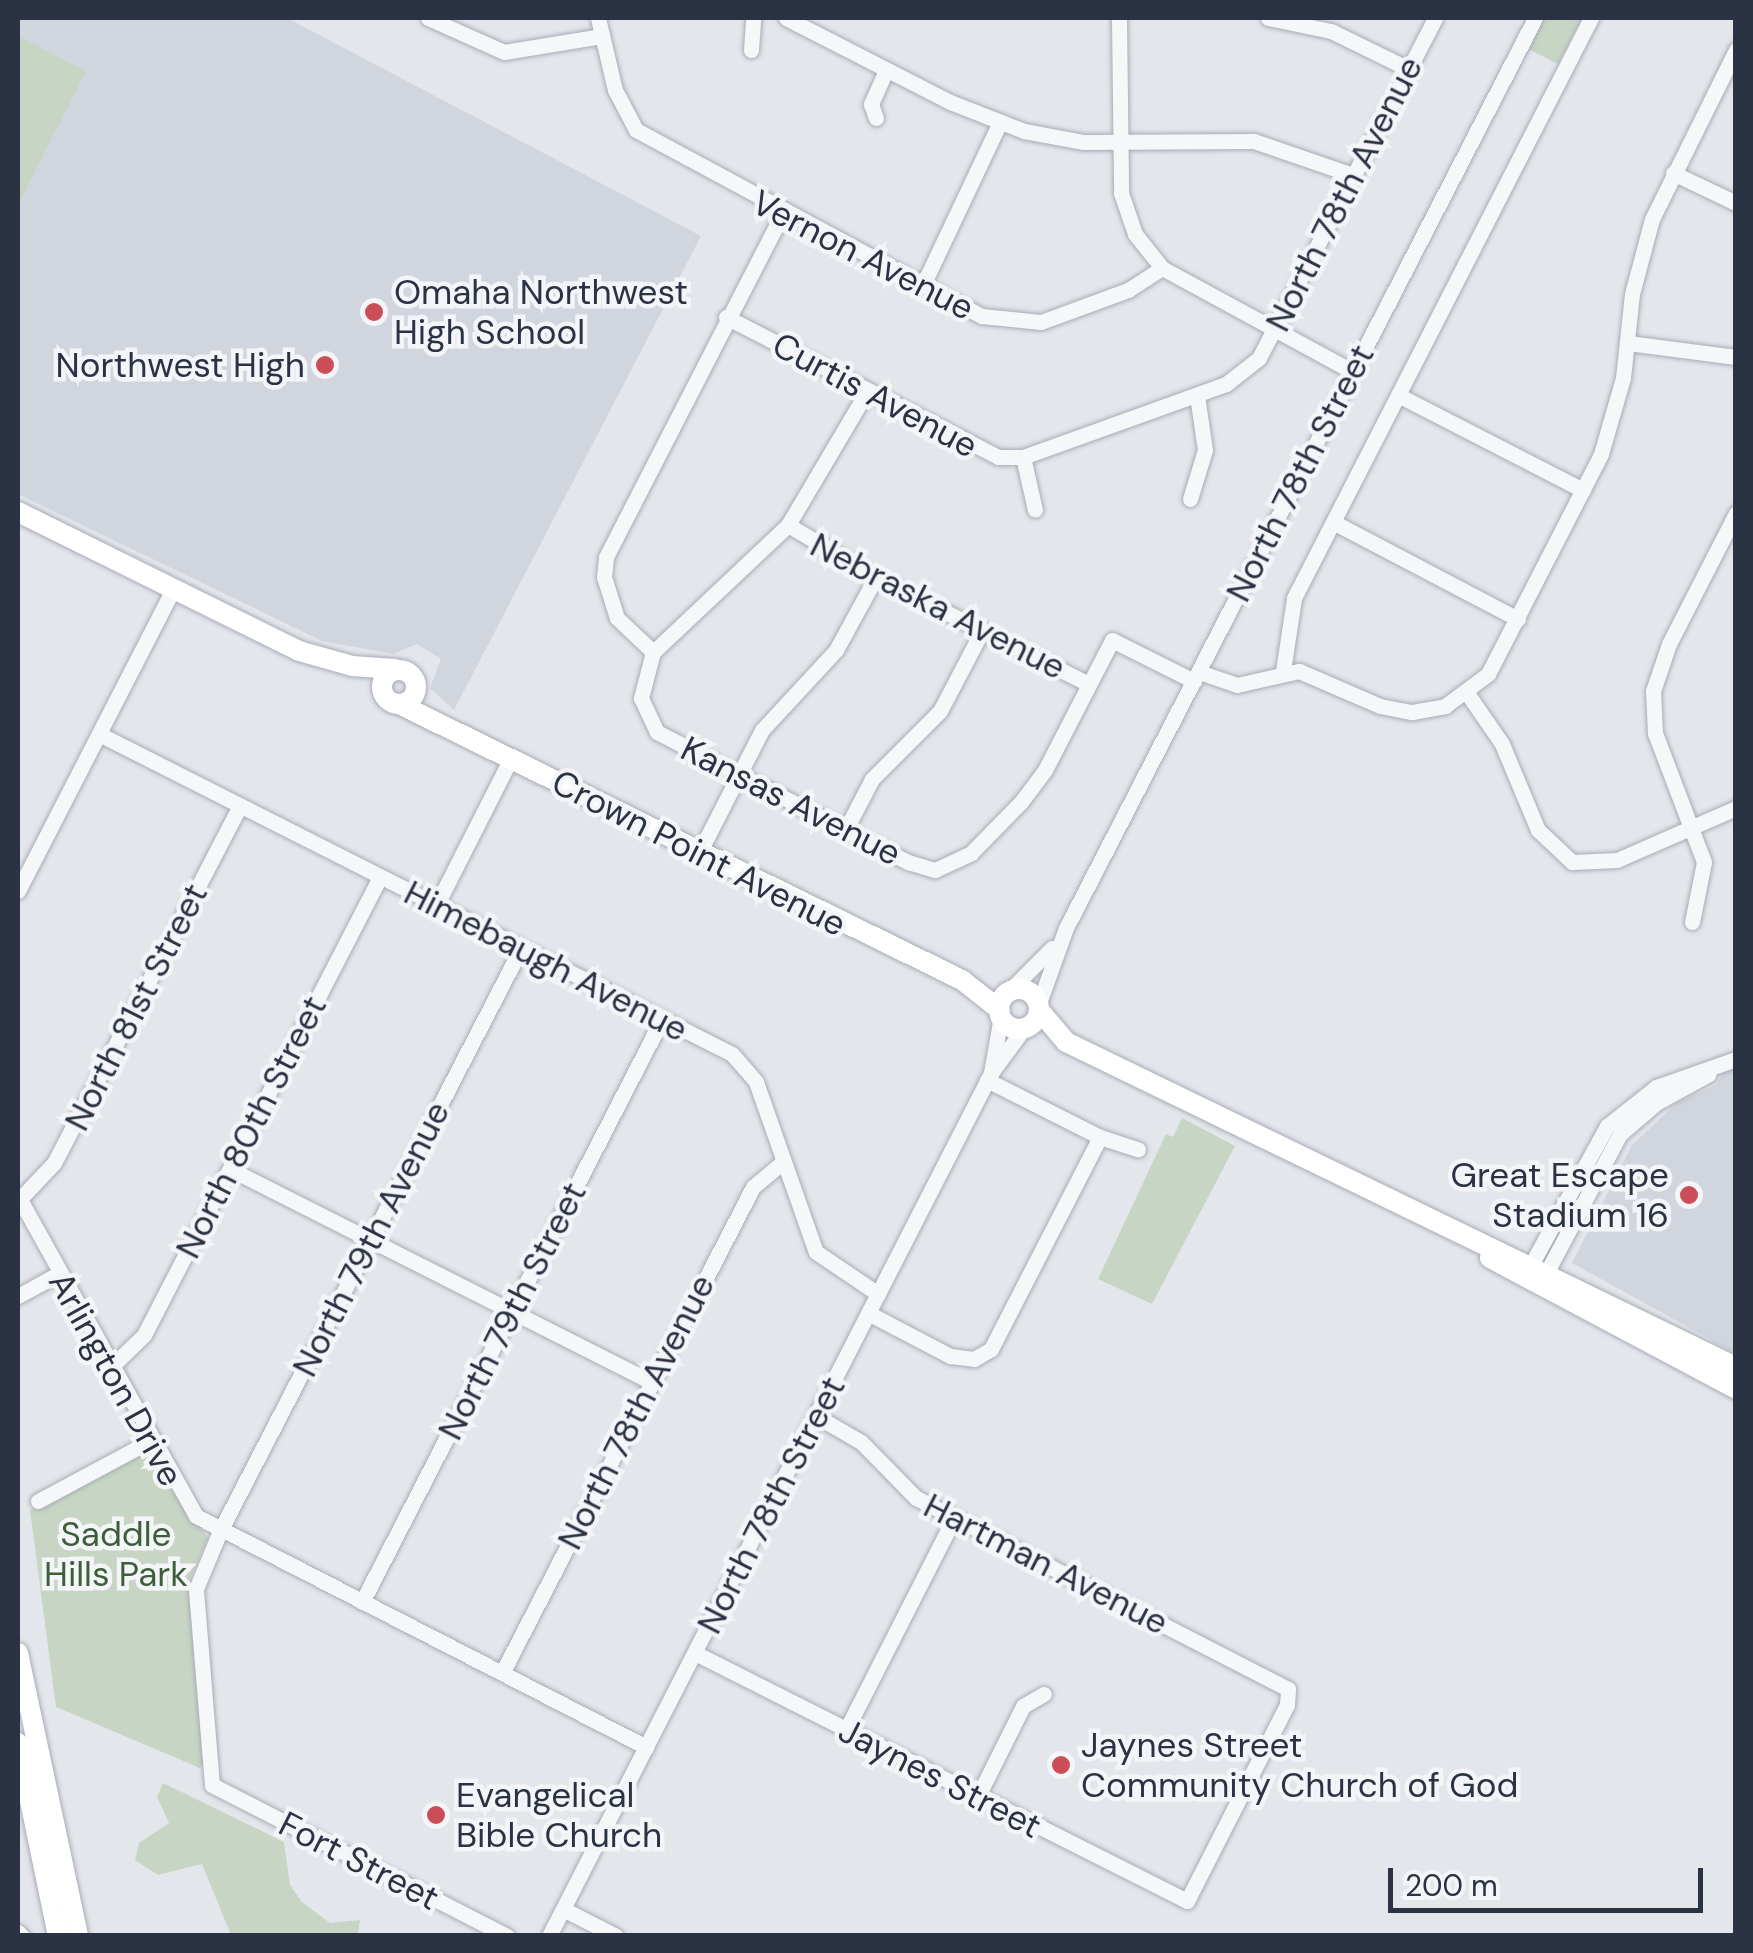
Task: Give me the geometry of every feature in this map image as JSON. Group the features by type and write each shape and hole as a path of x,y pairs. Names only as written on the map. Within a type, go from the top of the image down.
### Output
{"main road":[{"path":"18,512 299,651 352,666 412,674 407,698 381,691 352,666"},
{"path":"381,691 394,669"},
{"name":"Crown Point Avenue","path":"407,698 438,722 962,980 1023,1031"},
{"name":"Crown Point Avenue","path":"962,980 1011,987"},
{"path":"1000,1013 1011,987 1028,992 1066,1042"},
{"path":"1038,1008 1023,1031 1066,1042 1536,1275 1736,1367"},
{"path":"1536,1275 1736,1389"},
{"path":"18,1653 21,1683 78,1936"},
{"path":"18,1743 58,1936"}],"street":[{"path":"428,18 504,52 602,36 598,18"},
{"path":"751,50 753,18"},
{"path":"786,18 886,70 1000,122 1054,137 1254,141 1353,175"},
{"path":"1118,18 1119,141 1128,216 1162,268 1352,371"},
{"path":"1268,18 1331,32 1409,69"},
{"name":"North 78th Avenue","path":"1251,368 1274,332 1435,18"},
{"name":"North 78th Street","path":"1066,928 1535,18"},
{"name":"North 78th Street","path":"1283,671 1288,612 1591,18"},
{"name":"Vernon Avenue","path":"602,36 615,90 636,130 989,319 1022,324 1128,290 1162,268"},
{"path":"1736,50 1673,173 1640,258 1614,416 1584,490 1488,674 1467,693 1502,744 1538,830 1562,857 1599,865 1736,808"},
{"path":"876,118 871,104 886,70"},
{"path":"923,285 1000,122"},
{"path":"1673,173 1736,203"},
{"path":"783,212 606,558 607,596 634,638 653,652 788,525 866,393"},
{"name":"Curtis Avenue","path":"726,317 986,454 1023,457 1197,395 1251,368"},
{"path":"1628,343 1736,357"},
{"path":"1190,499 1206,450 1197,395"},
{"path":"1398,395 1584,490"},
{"path":"1023,457 1035,510"},
{"path":"1692,922 1705,873 1693,828 1654,732 1652,690 1668,644 1736,513"},
{"path":"1333,522 1518,619"},
{"name":"Nebraska Avenue","path":"788,525 876,577 1089,684 1112,640 1196,676 1236,684 1283,671 1308,672 1390,710 1431,710 1467,693"},
{"path":"699,853 776,709 842,642 876,577"},
{"path":"18,891 174,588"},
{"path":"846,829 872,779 940,712 982,631"},
{"name":"Kansas Avenue","path":"653,652 643,673 645,715 657,732 738,776 935,870 971,854 1045,770 1089,684"},
{"name":"Himebaugh Avenue","path":"99,734 742,1062 756,1082 816,1252 878,1294"},
{"path":"437,904 511,758"},
{"name":"North 81st Street","path":"18,1198 54,1163 240,806"},
{"name":"North 80th Street","path":"111,1367 144,1335 380,877"},
{"path":"1011,987 1036,969 1066,928"},
{"path":"1038,1008 1066,928"},
{"name":"North 79th Avenue","path":"220,1531 521,948"},
{"path":"989,1076 1000,1013"},
{"name":"North 79th Street","path":"362,1602 662,1020"},
{"path":"989,1076 1023,1031"},
{"path":"1536,1275 1622,1121 1656,1087 1736,1060"},
{"path":"989,1076 1100,1138 1138,1148"},
{"name":"North 78th Street","path":"549,1936 989,1076"},
{"path":"868,1313 950,1356 974,1359 991,1349 1100,1138"},
{"name":"North 78th Avenue","path":"502,1673 753,1187 782,1162"},
{"path":"230,1169 651,1382"},
{"name":"Arlington Drive","path":"18,1198 185,1504 220,1531"},
{"path":"18,1296 58,1274"},
{"name":"Hartman Avenue","path":"816,1416 861,1442 898,1486 1290,1694 1187,1901"},
{"path":"38,1501 150,1442"},
{"path":"846,1730 954,1518"},
{"path":"220,1531 646,1747"},
{"name":"Fort Street","path":"220,1531 196,1589 212,1784 507,1936"},
{"name":"Jaynes Street","path":"694,1653 1187,1901"},
{"path":"978,1798 1023,1706 1044,1694"},
{"path":"563,1909 616,1936"}],"shaded area":[{"name":"Northwest High","path":"18,18 287,18 701,236 454,710 430,688 441,659 417,644 393,654 322,641 18,494"},
{"path":"1735,1050 1735,1353 1572,1263 1632,1145 1677,1103 1716,1085"}],"green space":[{"path":"1542,18 1582,18 1558,64 1526,48"},
{"path":"18,36 86,71 18,205"},
{"path":"1182,1118 1235,1146 1152,1304 1098,1279 1166,1134 1173,1137"},
{"name":"Saddle Hills Park","path":"144,1451 208,1538 190,1579 208,1763 200,1768 56,1707 30,1510"},
{"path":"163,1783 284,1842 290,1885 302,1902 330,1923 360,1920 358,1935 231,1935 202,1864 158,1875 135,1860 139,1843 169,1823 157,1797"}],"place":[{"name":"Omaha Northwest High School","path":"374,312"},
{"name":"Northwest High","path":"325,365"},
{"name":"Great Escape Stadium 16","path":"1689,1195"},
{"name":"Jaynes Street Community Church of God","path":"1061,1765"},
{"name":"Evangelical Bible Church","path":"436,1815"}]}
